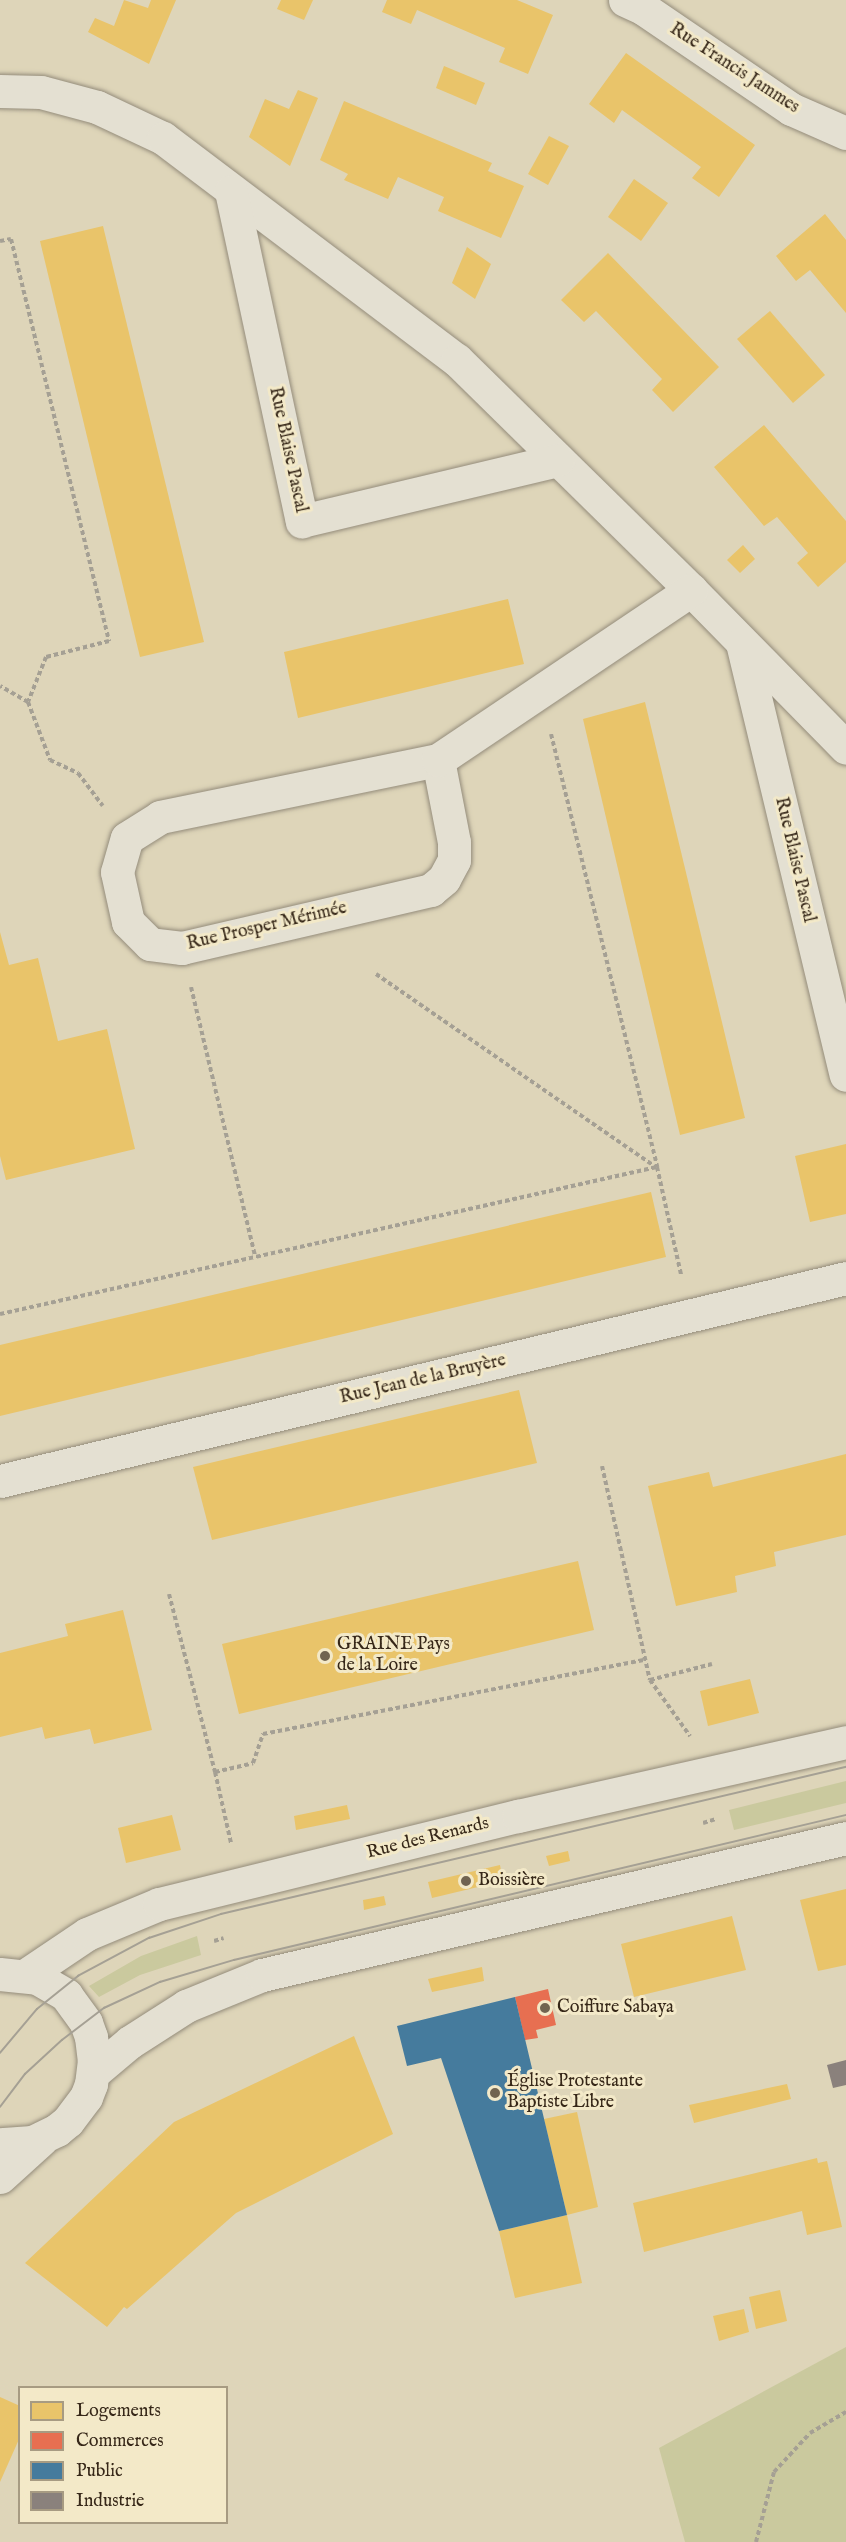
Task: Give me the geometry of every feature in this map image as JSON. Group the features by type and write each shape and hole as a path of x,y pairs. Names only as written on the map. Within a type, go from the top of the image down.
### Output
{"street":[{"name":"Rue Francis Jammes","path":"625,0 644,9 791,109 846,133"},
{"path":"0,91 41,92 97,107 163,138 457,360 691,590 846,748"},
{"name":"Rue Blaise Pascal","path":"231,191 302,521 558,460"},
{"path":"127,838 160,817 438,760 691,590"},
{"name":"Rue Blaise Pascal","path":"742,643 846,1075"},
{"name":"Rue Prosper Mérimée","path":"127,838 117,872 128,922 150,944 182,948 431,890 444,879 454,860 454,842 438,760"},
{"name":"Rue Jean de la Bruyère","path":"0,1481 846,1278"},
{"name":"Rue des Renards","path":"13,1975 87,1934 159,1904 518,1816 846,1742"},
{"path":"93,2073 130,2042 186,2006 262,1975 846,1838"},
{"path":"0,2144 19,2144 44,2137 57,2130 76,2112 86,2097 93,2073 91,2037 81,2014 56,1988 13,1975"},
{"path":"0,2177 44,2137"}],"path":[{"path":"0,241 11,239 109,641 46,657 28,702"},
{"path":"0,686 28,702 50,760 78,773 127,838"},
{"path":"550,727 691,1316"},
{"path":"182,948 255,1256"},
{"path":"376,974 657,1167"},
{"path":"0,1314 657,1167"},
{"path":"602,1466 650,1680 695,1743"},
{"path":"169,1594 232,1842 226,1850"},
{"path":"215,1772 253,1763 263,1734 645,1660"},
{"path":"650,1680 712,1664"},
{"path":"703,1823 716,1819"},
{"path":"214,1941 224,1938"},
{"path":"756,2542 774,2472 810,2433 846,2412"}],"green space":[{"path":"846,1781 846,1803 734,1830 729,1810"},
{"path":"197,1936 201,1955 140,1975 99,1997 89,1986 141,1956"},
{"path":"846,2347 846,2542 685,2542 659,2448"}],"building: Logements":[{"path":"124,0 148,8 151,0 176,0 149,64 88,32 95,18 114,26"},
{"path":"281,0 313,0 304,20 277,9"},
{"path":"387,0 517,0 553,15 528,74 499,62 505,48 417,10 411,24 382,12"},
{"path":"626,53 755,145 719,197 692,178 701,167 622,110 614,123 589,104"},
{"path":"444,66 485,83 476,105 436,88"},
{"path":"298,90 318,98 290,166 249,137 265,99 289,109"},
{"path":"344,101 492,163 488,171 524,186 501,238 438,211 444,197 398,177 388,199 344,180 348,174 320,160"},
{"path":"549,136 569,146 548,185 528,174"},
{"path":"634,179 668,203 641,241 608,217"},
{"path":"825,214 846,240 846,313 810,270 796,281 776,256"},
{"path":"103,226 204,642 140,657 40,241"},
{"path":"467,247 491,264 475,299 452,283"},
{"path":"608,253 719,367 673,412 652,390 662,379 596,311 584,322 561,300"},
{"path":"770,311 825,375 793,403 737,339"},
{"path":"764,425 846,521 846,562 818,587 797,563 808,553 777,517 764,526 714,467"},
{"path":"743,545 755,559 740,573 727,560"},
{"path":"508,599 524,664 298,718 284,652"},
{"path":"645,702 745,1118 680,1135 583,719"},
{"path":"0,932 9,965 38,958 58,1041 107,1029 135,1149 6,1180 0,1156"},
{"path":"846,1144 846,1214 810,1222 795,1156"},
{"path":"651,1192 666,1257 0,1416 0,1345"},
{"path":"519,1390 537,1463 212,1540 193,1467"},
{"path":"846,1454 846,1535 774,1552 776,1566 735,1576 737,1592 676,1606 648,1486 709,1472 713,1487"},
{"path":"578,1561 594,1630 239,1714 222,1644"},
{"path":"123,1610 152,1730 94,1744 90,1729 45,1739 42,1727 0,1737 0,1653 68,1636 65,1624"},
{"path":"750,1679 759,1713 708,1726 700,1691"},
{"path":"347,1805 350,1819 296,1830 294,1816"},
{"path":"172,1815 181,1850 126,1863 118,1828"},
{"path":"568,1851 570,1861 549,1866 546,1856"},
{"name":"Boissière","path":"500,1865 503,1881 432,1898 428,1882"},
{"path":"846,1889 846,1965 818,1971 800,1900"},
{"path":"384,1896 386,1905 364,1910 363,1900"},
{"path":"732,1916 746,1970 634,1997 621,1944"},
{"path":"482,1967 484,1981 432,1992 428,1979"},
{"path":"354,2036 393,2134 236,2213 127,2309 124,2307 107,2327 25,2263 174,2122"},
{"path":"787,2084 791,2099 694,2123 689,2105"},
{"path":"577,2112 598,2207 567,2215 544,2119"},
{"path":"817,2158 818,2163 827,2161 842,2227 807,2235 802,2211 644,2252 633,2203"},
{"path":"567,2215 582,2283 515,2298 499,2231"},
{"path":"780,2290 787,2321 756,2329 749,2297"},
{"path":"744,2309 749,2332 719,2341 713,2316"},
{"path":"0,2397 18,2405 18,2442 0,2482"}],"building: Commerces":[{"path":"548,1989 556,2025 536,2030 538,2038 525,2040 515,1997"}],"building: Public":[{"name":"Église Protestante Baptiste Libre","path":"515,1997 567,2215 499,2231 441,2058 407,2066 397,2026"}],"building: Industrie":[{"path":"846,2060 846,2085 833,2088 827,2065"}],"tram line":[{"path":"0,2053 37,2009 78,1976 149,1938 221,1914 846,1767"},
{"path":"0,2107 25,2074 62,2040 104,2008 160,1982 234,1960 846,1815"}],"place":[{"name":"GRAINE Pays de la Loire","path":"325,1656"},
{"name":"Boissière","path":"466,1881"},
{"name":"Coiffure Sabaya","path":"545,2008"},
{"name":"Église Protestante Baptiste Libre","path":"495,2093"}]}
